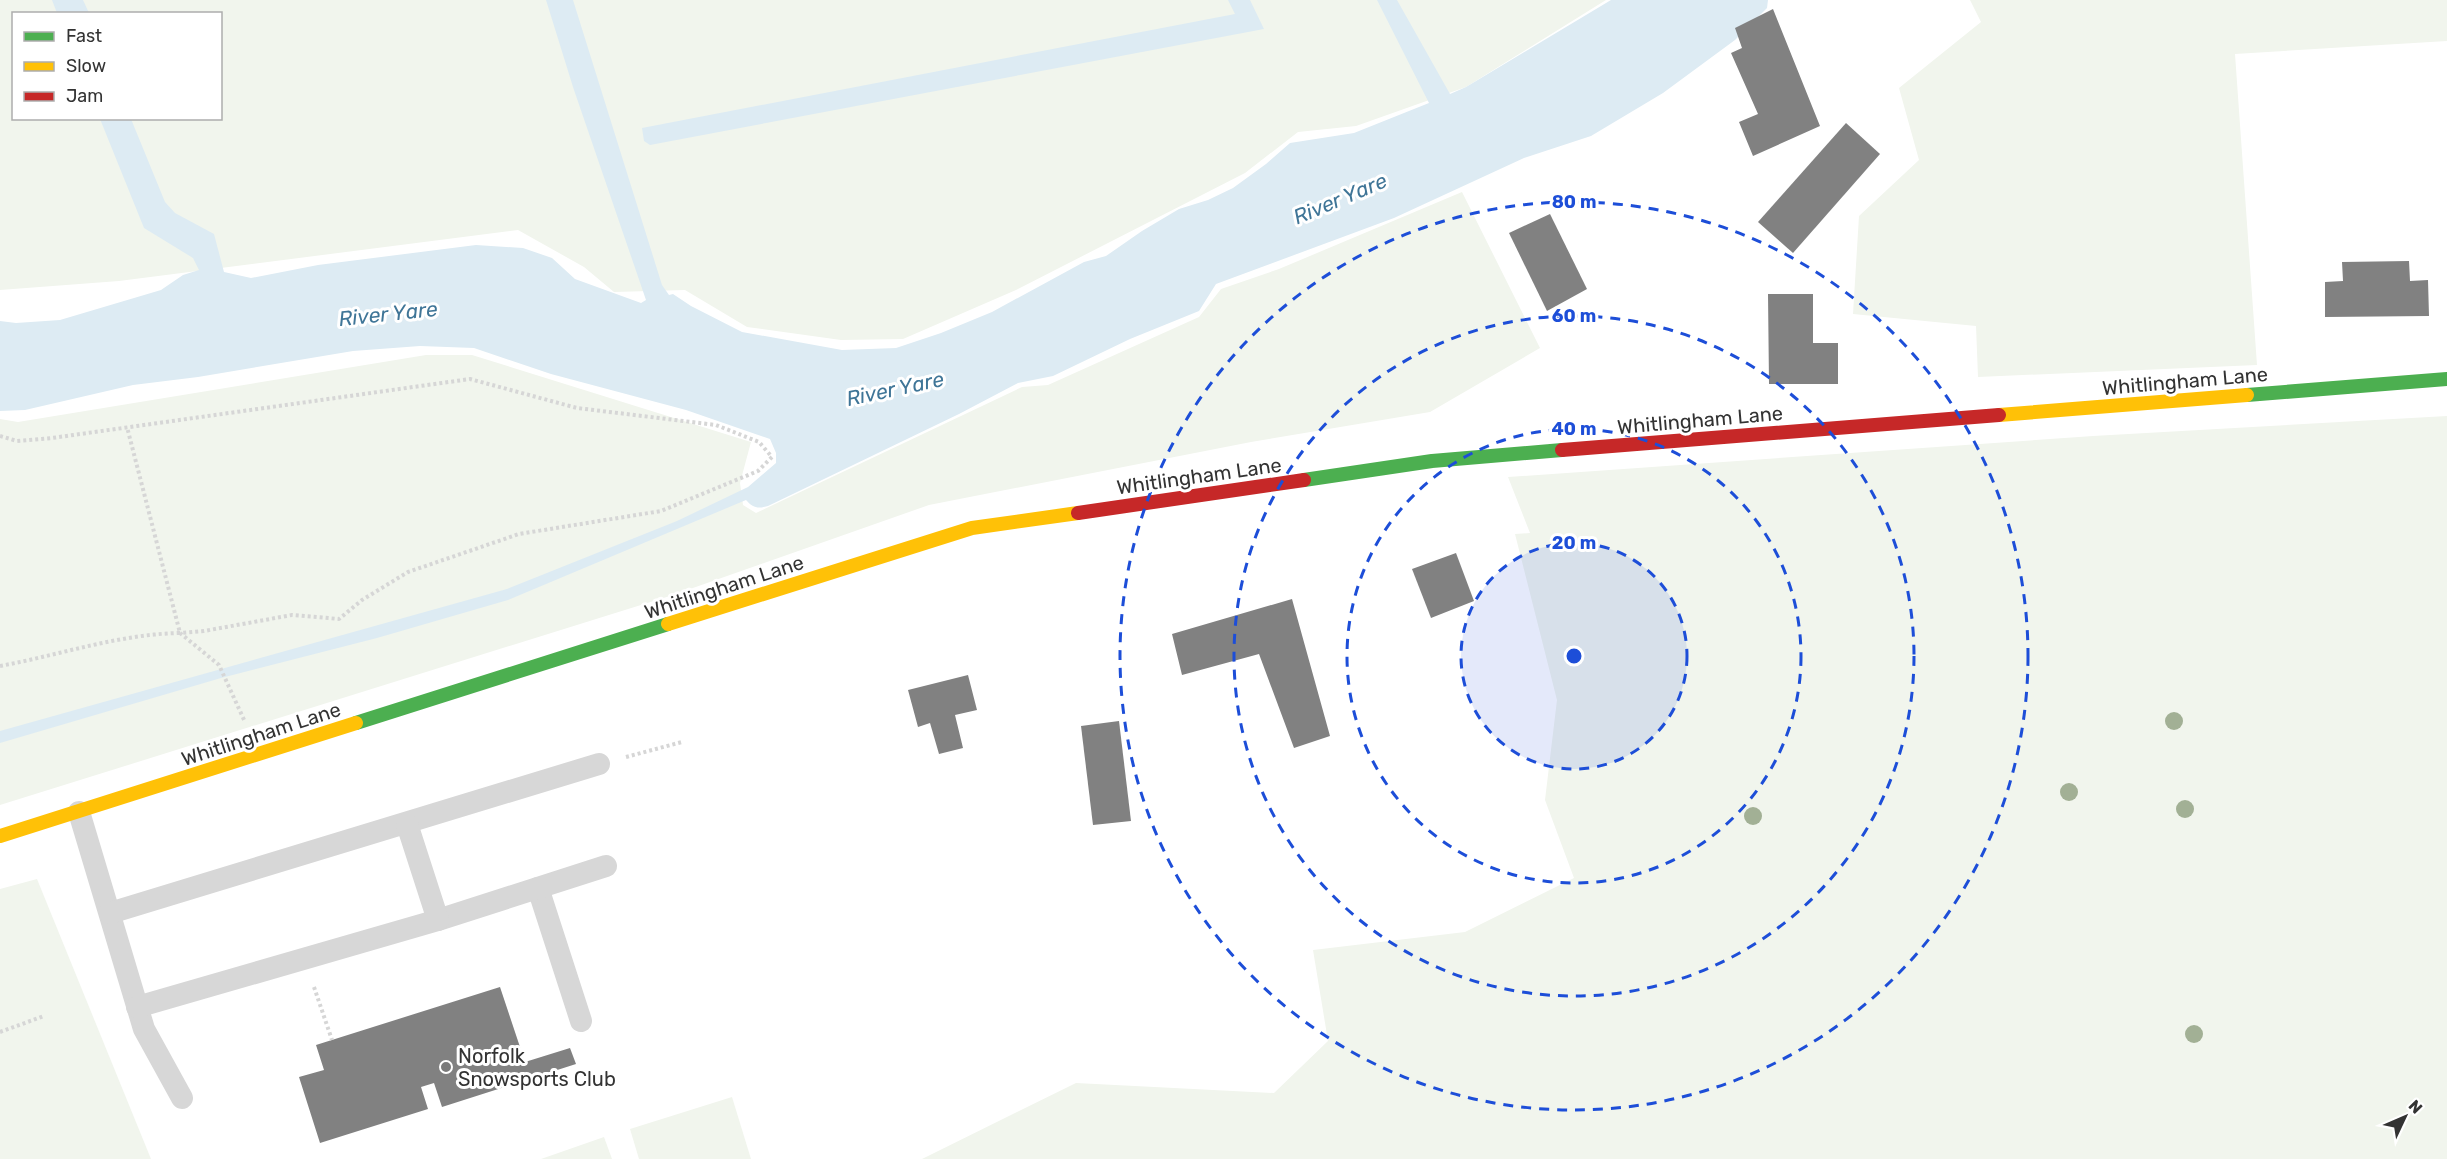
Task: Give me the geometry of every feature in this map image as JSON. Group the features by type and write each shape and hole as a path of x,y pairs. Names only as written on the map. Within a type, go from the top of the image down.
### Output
{"street":[{"name":"Whitlingham Lane","path":"0,837 972,528 1432,461 2447,379"}],"lane":[{"path":"110,913 600,764"},
{"path":"79,812 144,1029 182,1098"},
{"path":"407,824 438,920"},
{"path":"137,1006 438,920 606,866"},
{"path":"538,888 581,1021"}],"path":[{"path":"0,436 17,441 52,438 470,379 578,408 716,425 759,442 772,457 758,471 661,511 519,534 408,572 362,600 339,619 292,615 204,631 163,633 86,646 0,666"},
{"path":"127,428 180,633 219,665 247,725"},
{"path":"600,764 682,742"},
{"path":"318,998 332,1040"},
{"path":"0,1032 44,1016"}],"shaded area":[{"path":"0,0 1606,0 1466,87 1356,126 1298,132 1245,173 1016,290 903,339 841,340 747,327 685,290 614,292 584,267 518,230 119,281 0,290"},
{"path":"1970,0 2447,0 2447,41 2235,54 2257,365 1978,377 1976,326 1853,314 1859,216 1919,160 1899,88 1981,22"},
{"path":"1462,192 1540,348 1430,412 1251,442 929,505 673,595 0,805 0,419 18,422 426,355 472,355 751,442 740,483 743,505 756,513 1022,387 1048,385 1199,317 1221,289 1279,269"},
{"path":"2447,416 2447,1159 922,1159 1076,1083 1274,1093 1328,1041 1313,950 1465,932 1574,878 1545,800 1557,700 1515,534 1530,533 1508,477 2093,436"},
{"path":"37,879 151,1159 0,1159 0,889"},
{"path":"732,1097 751,1159 639,1159 630,1129"},
{"path":"604,1137 612,1159 541,1159"}],"water":[{"path":"52,0 83,0 89,12 57,12"},
{"name":"River Yare","path":"546,0 573,0 662,285 669,295 673,294 691,306 742,332 842,350 896,348 992,312 1084,262 1106,256 1179,209 1208,200 1233,188 1290,143 1354,133 1429,103 1377,0 1397,0 1450,94 1466,87 1611,0 1768,0 1767,8 1735,40 1663,93 1591,136 1524,158 1394,218 1216,284 1199,311 1130,339 1053,376 1018,383 768,506 756,507 746,500 508,600 377,638 221,678 0,743 0,731 507,589 677,521 748,487 776,463 776,453 770,439 686,410 551,374 474,348 420,346 353,351 198,377 133,385 25,410 0,411 0,321 16,323 60,320 161,290 183,275 199,270 193,258 144,228 100,120 131,120 165,202 175,213 214,234 224,272 251,278 318,265 476,245 523,248 552,258 575,279 641,303 646,300 573,87"},
{"path":"1228,0 1250,0 1264,29 650,145 644,141 642,128 1235,14"}],"building":[{"path":"1773,9 1820,126 1753,156 1739,122 1758,114 1731,53 1742,48 1735,28"},
{"path":"1846,123 1880,154 1793,253 1758,222"},
{"path":"1550,214 1587,289 1547,311 1509,233"},
{"path":"2409,261 2410,281 2428,280 2429,316 2325,317 2325,282 2343,281 2342,262"},
{"path":"1768,294 1813,294 1813,343 1838,343 1838,384 1769,384"},
{"path":"1456,553 1474,601 1431,618 1412,569"},
{"path":"1292,599 1330,736 1294,748 1259,654 1182,675 1172,634"},
{"path":"968,675 977,710 955,715 963,748 939,754 930,723 918,727 908,690"},
{"path":"1119,721 1131,821 1093,825 1081,726"},
{"name":"Norfolk Snowsports Club","path":"500,987 525,1062 570,1048 576,1064 442,1107 434,1083 421,1087 428,1109 320,1143 299,1077 324,1070 316,1045"}],"traffic: fast":[{"path":"2247,395 2447,379"},
{"path":"1304,480 1432,461 1562,450"},
{"path":"356,723 668,624"}],"traffic: slow":[{"path":"1999,415 2247,395"},
{"path":"668,624 972,528 1078,513"},
{"path":"0,836 356,723"}],"traffic: jam":[{"path":"1562,450 1999,415"},
{"path":"1078,513 1304,480"}],"place":[{"name":"Norfolk Snowsports Club","path":"446,1067"}]}
